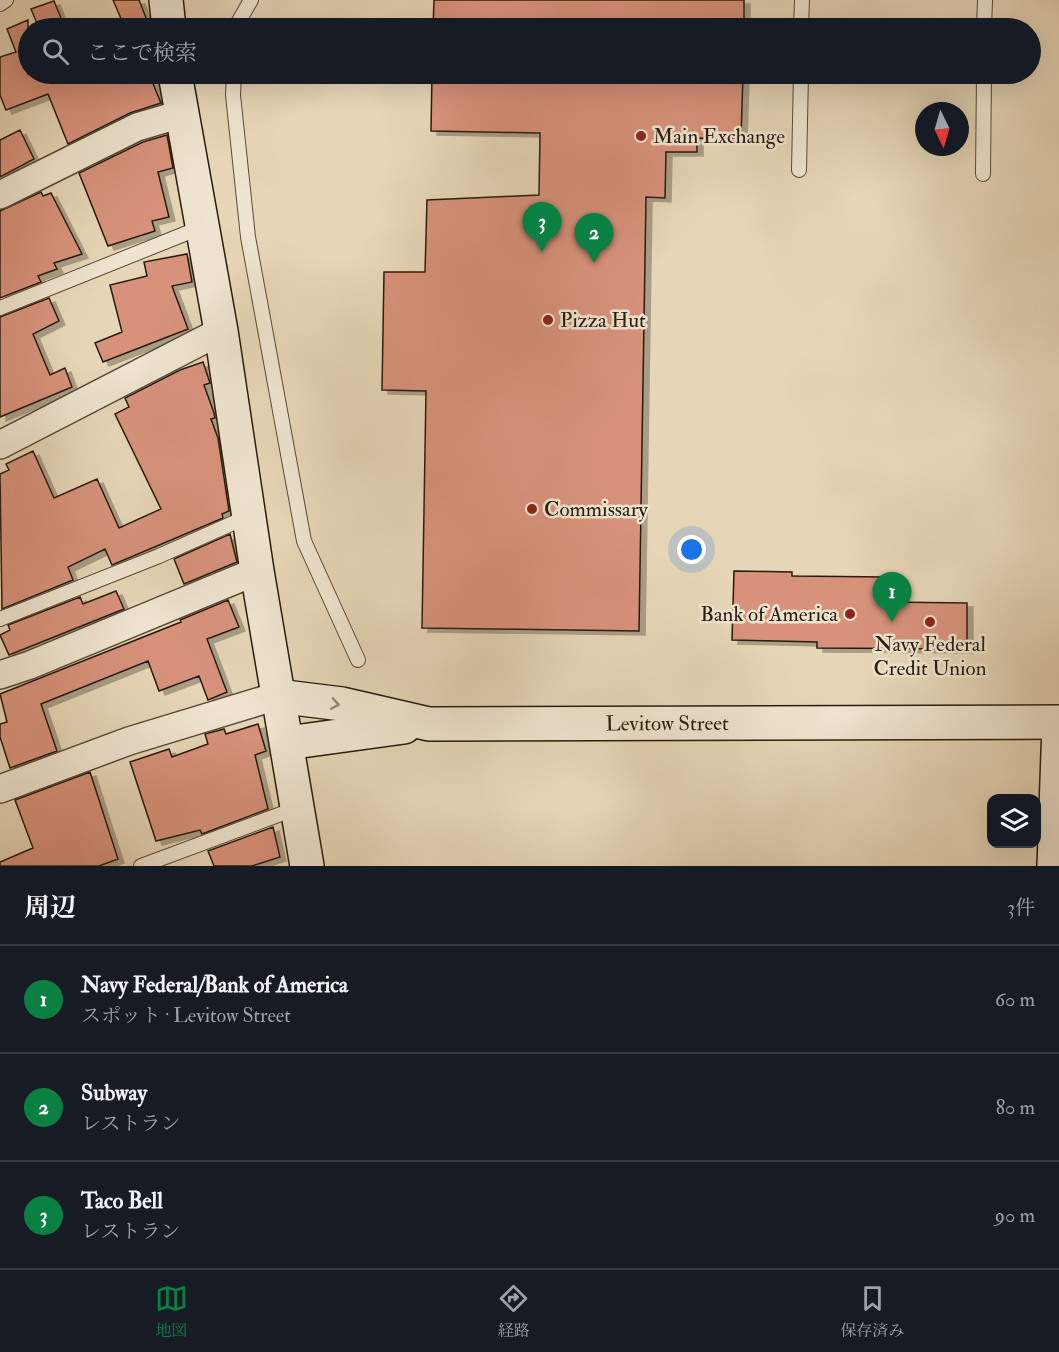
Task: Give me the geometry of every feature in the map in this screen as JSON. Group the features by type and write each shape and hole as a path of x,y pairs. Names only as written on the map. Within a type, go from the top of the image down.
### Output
{"street":[{"path":"166,0 168,18"},
{"path":"176,84 221,331 277,696 307,866"},
{"path":"0,195 137,127 181,114"},
{"path":"0,445 221,331"},
{"path":"0,675 30,665 257,571"},
{"path":"0,789 129,741 277,696"},
{"name":"Levitow Street","path":"277,696 342,704 429,724 1059,723"},
{"path":"1053,866 1059,723"},
{"path":"287,743 429,724"}],"lane":[{"path":"0,4 6,0"},
{"path":"240,18 250,0"},
{"path":"801,18 802,0"},
{"path":"984,18 985,0"},
{"path":"234,84 248,237 304,541 358,660"},
{"path":"800,170 801,84"},
{"path":"983,174 984,84"},
{"path":"0,308 202,227"},
{"path":"0,619 159,556 249,516"},
{"path":"141,866 297,807"}],"building":[{"path":"113,0 139,0 146,18 121,18"},
{"path":"434,0 744,0 744,18 433,18"},
{"path":"54,1 61,18 35,18 31,9"},
{"path":"18,24 18,84 153,84 161,103 130,113 68,144 48,94 6,110 0,95 0,57 16,52 7,29"},
{"name":"Commissary","path":"432,84 743,84 741,139 697,138 697,152 666,152 665,198 646,197 639,631 422,628 426,391 382,390 384,272 425,272 427,200 539,195 540,133 431,131"},
{"path":"20,130 34,159 0,177 0,140"},
{"path":"167,135 173,168 158,172 169,217 152,221 155,231 108,246 79,173 143,142"},
{"path":"41,192 43,196 51,193 82,254 54,263 57,269 38,276 41,282 0,298 0,211"},
{"path":"187,254 192,282 172,286 188,329 103,362 95,343 122,332 110,285 147,276 144,262"},
{"path":"49,298 59,321 33,334 50,375 65,368 72,387 0,417 0,317"},
{"path":"203,362 210,383 204,385 215,418 211,419 218,438 229,511 222,514 223,518 112,565 105,549 68,567 73,580 2,609 0,474 9,470 6,464 33,451 54,498 97,479 119,528 161,509 115,414 129,407 125,398 180,370"},
{"path":"230,534 237,562 184,584 174,559"},
{"path":"734,571 792,572 792,576 887,577 887,602 967,603 967,649 817,648 817,642 732,640"},
{"path":"116,591 124,609 9,655 0,635 10,630 8,625 80,597 83,604"},
{"path":"228,600 239,627 207,639 227,692 208,700 199,676 159,691 148,661 41,704 57,751 10,768 0,737 0,724 7,722 0,694 181,622 180,620"},
{"path":"258,724 266,751 255,755 268,809 202,834 200,830 156,841 130,762 169,749 172,757 208,744 205,734 224,729 226,734"},
{"path":"90,772 118,859 99,866 0,866 0,862 33,848 15,800"},
{"path":"273,827 280,857 252,866 214,866 208,851"}],"place":[{"name":"Main Exchange","path":"641,136"},
{"name":"Taco Bell","path":"542,252"},
{"name":"Subway","path":"594,263"},
{"name":"Pizza Hut","path":"548,320"},
{"name":"Commissary","path":"532,509"},
{"name":"Bank of America","path":"850,614"},
{"name":"Navy Federal/Bank of America","path":"892,622"},
{"name":"Navy Federal Credit Union","path":"930,622"}]}
